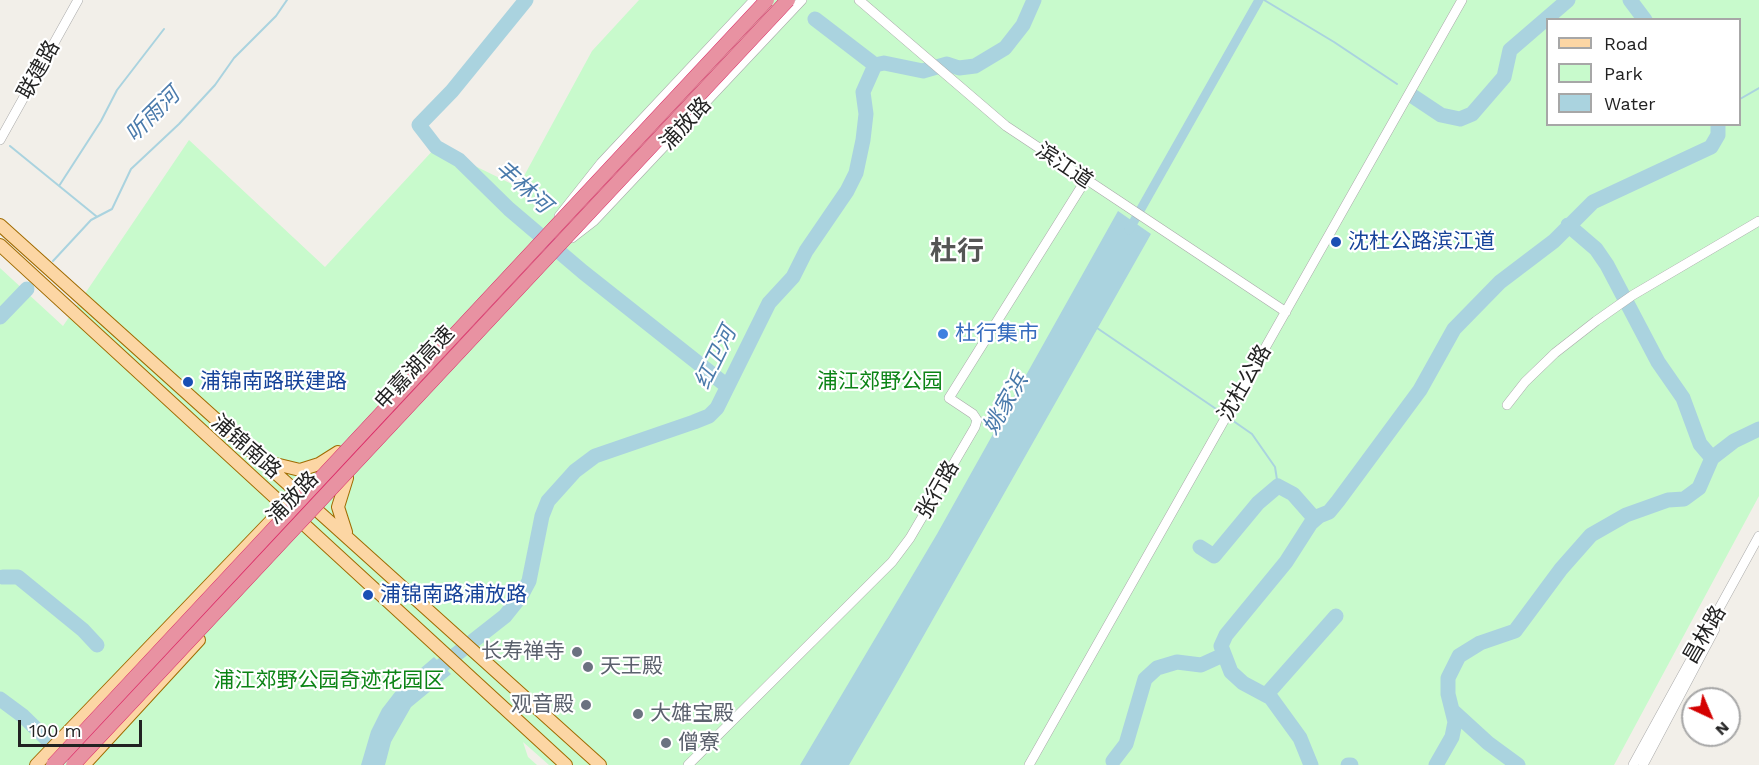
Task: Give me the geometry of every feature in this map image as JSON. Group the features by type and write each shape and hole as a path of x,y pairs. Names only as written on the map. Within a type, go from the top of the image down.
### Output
{"highway":[{"name":"申嘉湖高速","path":"51,758 765,0"},
{"name":"申嘉湖高速","path":"81,764 790,0"}],"main road":[{"name":"浦放路","path":"36,765 51,758 61,738 547,233 765,0"},
{"name":"浦放路","path":"81,764 790,0"},
{"name":"浦锦南路","path":"0,225 179,389 299,492 600,765"},
{"name":"浦锦南路","path":"0,245 119,357 286,506 461,671 566,765"},
{"path":"259,458 300,470 319,464 338,452"},
{"path":"346,478 338,507 341,524 350,538"}],"street":[{"name":"联建路","path":"0,140 78,0"},
{"name":"浦放路","path":"547,233 570,199 601,163 754,0"},
{"name":"浦放路","path":"564,245 594,221 802,0"},
{"name":"滨江道","path":"859,0 1006,126 1151,225 1286,312"},
{"name":"沈杜公路","path":"1029,765 1462,0"},
{"name":"张行路","path":"688,765 892,562 910,538 977,420 973,414 949,398 1085,181"},
{"path":"1508,405 1524,382 1555,352 1596,321 1633,295 1759,221"},
{"name":"昌林路","path":"1633,765 1759,536"},
{"name":"昌林路","path":"1643,765 1759,549"}],"green space":[{"name":"浦江郊野公园","path":"639,0 1759,0 1759,496 1614,765 549,765 523,742 528,757 537,765 0,765 0,268 63,326 189,140 325,267 436,147 518,187 592,51"}],"water":[{"path":"1118,211 1151,234 898,681 849,765 800,765 937,534"},
{"path":"434,657 451,674 411,707 391,742 385,765 361,765 371,731 382,709 399,687"}],"waterway":[{"name":"听雨河","path":"53,261 91,220 112,209 131,169 179,124 215,85 234,58 276,16 287,0"},
{"name":"丰林河","path":"526,0 452,91 419,125 436,147 459,160 509,209 583,272 727,386"},
{"name":"红卫河","path":"426,678 505,616 521,596 529,581 542,516 548,501 575,471 595,456 694,422 709,416 717,408 769,303 793,277 806,251 847,191 856,173 866,114 863,92 875,65 884,63 923,71 947,64 959,68 975,66 1005,48 1023,25 1034,0"},
{"name":"姚家浜","path":"1129,230 1259,0"},
{"path":"1264,0 1334,42 1397,84"},
{"path":"1547,18 1568,0"},
{"path":"1630,0 1644,18"},
{"name":"丰林河","path":"815,19 875,65"},
{"path":"1414,97 1441,115 1460,119 1472,114 1504,77 1510,50 1546,19"},
{"path":"59,186 101,121 117,90 164,29"},
{"path":"1741,98 1759,88"},
{"path":"1311,765 1300,738 1271,698 1243,683 1231,672 1221,646 1226,635 1286,562 1311,523 1319,516 1329,512 1338,501 1420,390 1454,329 1500,282 1554,241 1593,202 1711,147 1718,135 1718,126"},
{"path":"10,146 96,216"},
{"path":"1568,225 1596,249 1607,265 1658,362 1683,398 1700,444 1712,458"},
{"name":"听雨河","path":"0,317 27,289"},
{"path":"1097,328 1225,415"},
{"path":"1229,418 1252,434 1275,467 1278,486"},
{"path":"1436,765 1452,737 1455,722 1448,694 1448,678 1459,656 1480,643 1515,631 1561,569 1591,535 1626,515 1668,500 1684,499 1699,488 1712,458 1734,441 1759,429"},
{"path":"1200,547 1214,556 1258,503 1278,486 1293,494 1315,519"},
{"path":"3,577 18,577 83,630 97,645"},
{"path":"1267,694 1336,616"},
{"path":"1113,761 1126,744 1145,679 1157,668 1177,662 1201,665 1223,655"},
{"path":"0,699 23,716 63,755"},
{"path":"1453,711 1488,743 1518,765"}],"place":[{"name":"沈杜公路滨江道","path":"1336,242"},
{"name":"杜行集市","path":"943,334"},
{"name":"浦锦南路联建路","path":"188,382"},
{"name":"浦锦南路浦放路","path":"368,595"},
{"name":"长寿禅寺","path":"577,652"},
{"name":"天王殿","path":"588,667"},
{"name":"观音殿","path":"586,705"},
{"name":"大雄宝殿","path":"638,714"},
{"name":"僧寮","path":"666,743"}],"district":[{"name":"杜行","path":"957,252"}],"park label":[{"name":"浦江郊野公园奇迹花园区","path":"329,681"}]}
